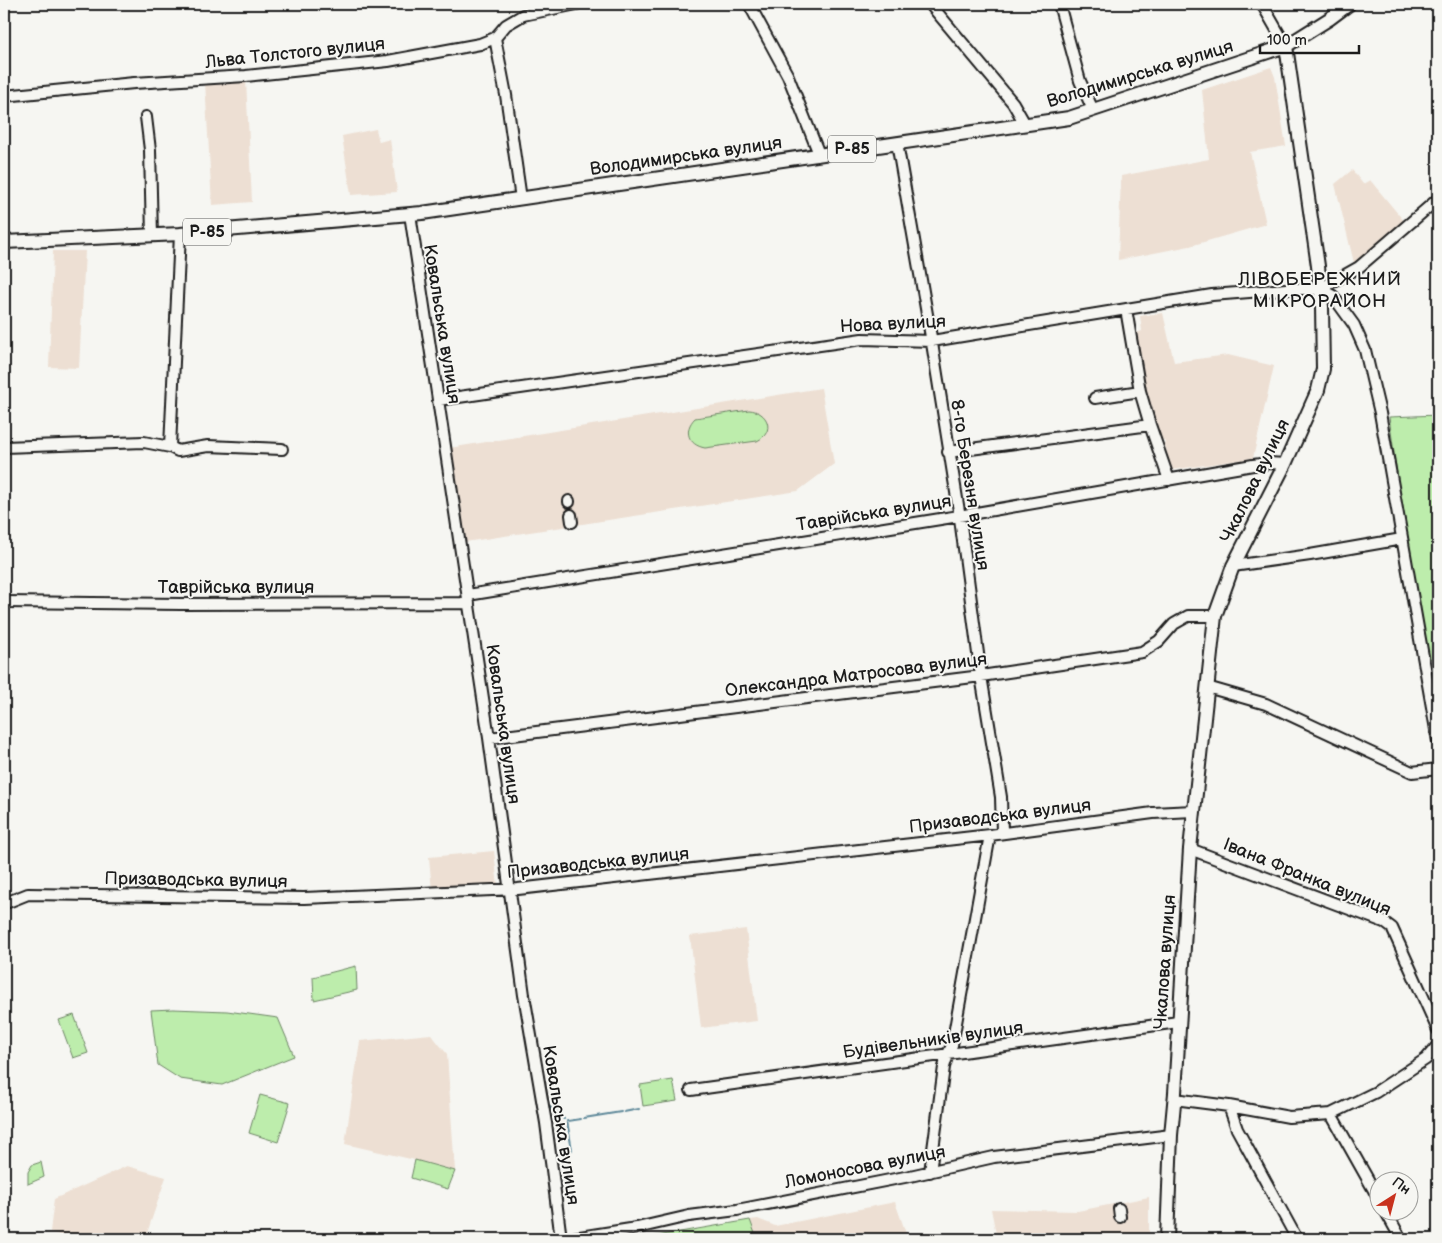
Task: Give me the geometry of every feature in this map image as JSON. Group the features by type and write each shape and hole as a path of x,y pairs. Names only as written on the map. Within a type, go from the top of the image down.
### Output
{"main road":[{"name":"Володимирська вулиця","path":"4,242 152,236 410,214 1069,118 1286,46 1350,4"},
{"name":"Чкалова вулиця","path":"1167,1239 1171,1135 1190,849 1215,616 1233,566 1285,464 1318,390 1323,369 1320,290 1309,200 1286,46"}],"street":[{"name":"Льва Толстого вулиця","path":"4,96 134,83 246,76 388,61 480,44 495,38 506,25 523,14 577,4"},
{"path":"749,4 788,76 819,154"},
{"path":"930,4 1013,103 1026,124"},
{"path":"1059,4 1080,82 1093,110"},
{"path":"1262,4 1286,46"},
{"path":"495,38 506,95 521,199"},
{"path":"146,118 150,150 152,236"},
{"name":"8-го Березня вулиця","path":"897,142 932,340 959,516 981,676 1001,797 1002,832"},
{"path":"1320,290 1359,267 1438,199"},
{"name":"Ковальська вулиця","path":"410,214 489,738 524,994 546,1123 561,1239"},
{"path":"170,448 180,234"},
{"name":"Нова вулиця","path":"438,400 862,338 932,340 1212,295 1286,289 1320,290"},
{"path":"1320,290 1333,296 1354,325 1365,350 1380,413 1438,740"},
{"path":"1126,309 1140,391 1169,480"},
{"path":"1095,398 1140,391"},
{"path":"948,452 1150,425"},
{"path":"4,447 144,442 178,451 208,446 282,449"},
{"name":"Таврійська вулиця","path":"4,602 181,604 468,599 1253,465 1285,464"},
{"path":"1233,566 1402,539"},
{"name":"Олександра Матросова вулиця","path":"489,738 981,676 1142,652 1159,641 1174,624 1188,616 1215,616"},
{"path":"1207,688 1266,704 1412,772 1438,769"},
{"name":"Призаводська вулиця","path":"4,902 28,894 304,898 510,890 990,835 1153,813 1193,811"},
{"path":"930,1172 944,1067 952,1045 990,835"},
{"name":"Івана Франка вулиця","path":"1190,849 1384,922 1392,928 1438,1030"},
{"name":"Будівельників вулиця","path":"692,1090 1178,1022"},
{"path":"1174,1099 1289,1116 1332,1114 1376,1092 1437,1049"},
{"path":"1229,1106 1237,1129 1297,1239"},
{"path":"1332,1114 1370,1184"},
{"name":"Ломоносова вулиця","path":"567,1239 636,1228 689,1216 737,1210 930,1172 994,1157 1171,1135"},
{"path":"1390,1220 1401,1239"}],"shaded area":[{"path":"1271,67 1275,77 1286,146 1250,152 1266,224 1190,246 1118,260 1121,176 1209,159 1202,90"},
{"path":"246,80 252,202 212,205 205,82"},
{"path":"376,129 379,142 390,139 397,192 351,195 342,136"},
{"path":"1352,170 1363,184 1370,180 1404,221 1391,234 1354,263 1335,184"},
{"path":"53,251 85,251 79,368 49,367"},
{"path":"1163,313 1174,362 1228,355 1274,366 1253,458 1171,470 1164,440 1158,440 1133,334 1142,331 1140,316"},
{"path":"821,388 834,464 798,491 465,542 449,448"},
{"path":"494,851 498,887 432,891 429,857"},
{"path":"746,929 757,1021 701,1028 690,936"},
{"path":"431,1034 447,1054 455,1171 345,1144 360,1041"},
{"path":"127,1166 166,1177 145,1239 73,1239 50,1232 54,1199"},
{"path":"1149,1197 1149,1239 997,1239 991,1209 1078,1211"},
{"path":"895,1202 908,1239 757,1239 750,1220 758,1219 775,1226"}],"green space":[{"path":"749,410 761,414 767,423 768,428 766,432 757,441 705,448 695,444 689,436 689,427 695,418"},
{"path":"1438,415 1438,658 1429,659 1399,488 1389,417"},
{"path":"356,966 357,990 314,1000 313,977"},
{"path":"151,1010 227,1011 278,1018 294,1056 222,1085 180,1079 158,1065"},
{"path":"74,1015 88,1053 73,1058 59,1020"},
{"path":"673,1080 677,1101 643,1106 640,1085"},
{"path":"260,1095 290,1103 278,1142 249,1133"},
{"path":"415,1160 455,1171 448,1189 411,1178"},
{"path":"41,1162 44,1177 28,1184 28,1172 32,1165"},
{"path":"750,1220 757,1239 639,1239"}],"waterway":[{"path":"624,1112 639,1109"},
{"path":"554,1110 564,1119"},
{"path":"584,1118 621,1112"},
{"path":"568,1121 581,1119"},
{"path":"567,1121 572,1150"}],"district":[{"name":"ЛІВОБЕРЕЖНИЙ МІКРОРАЙОН","path":"1320,290"}]}
